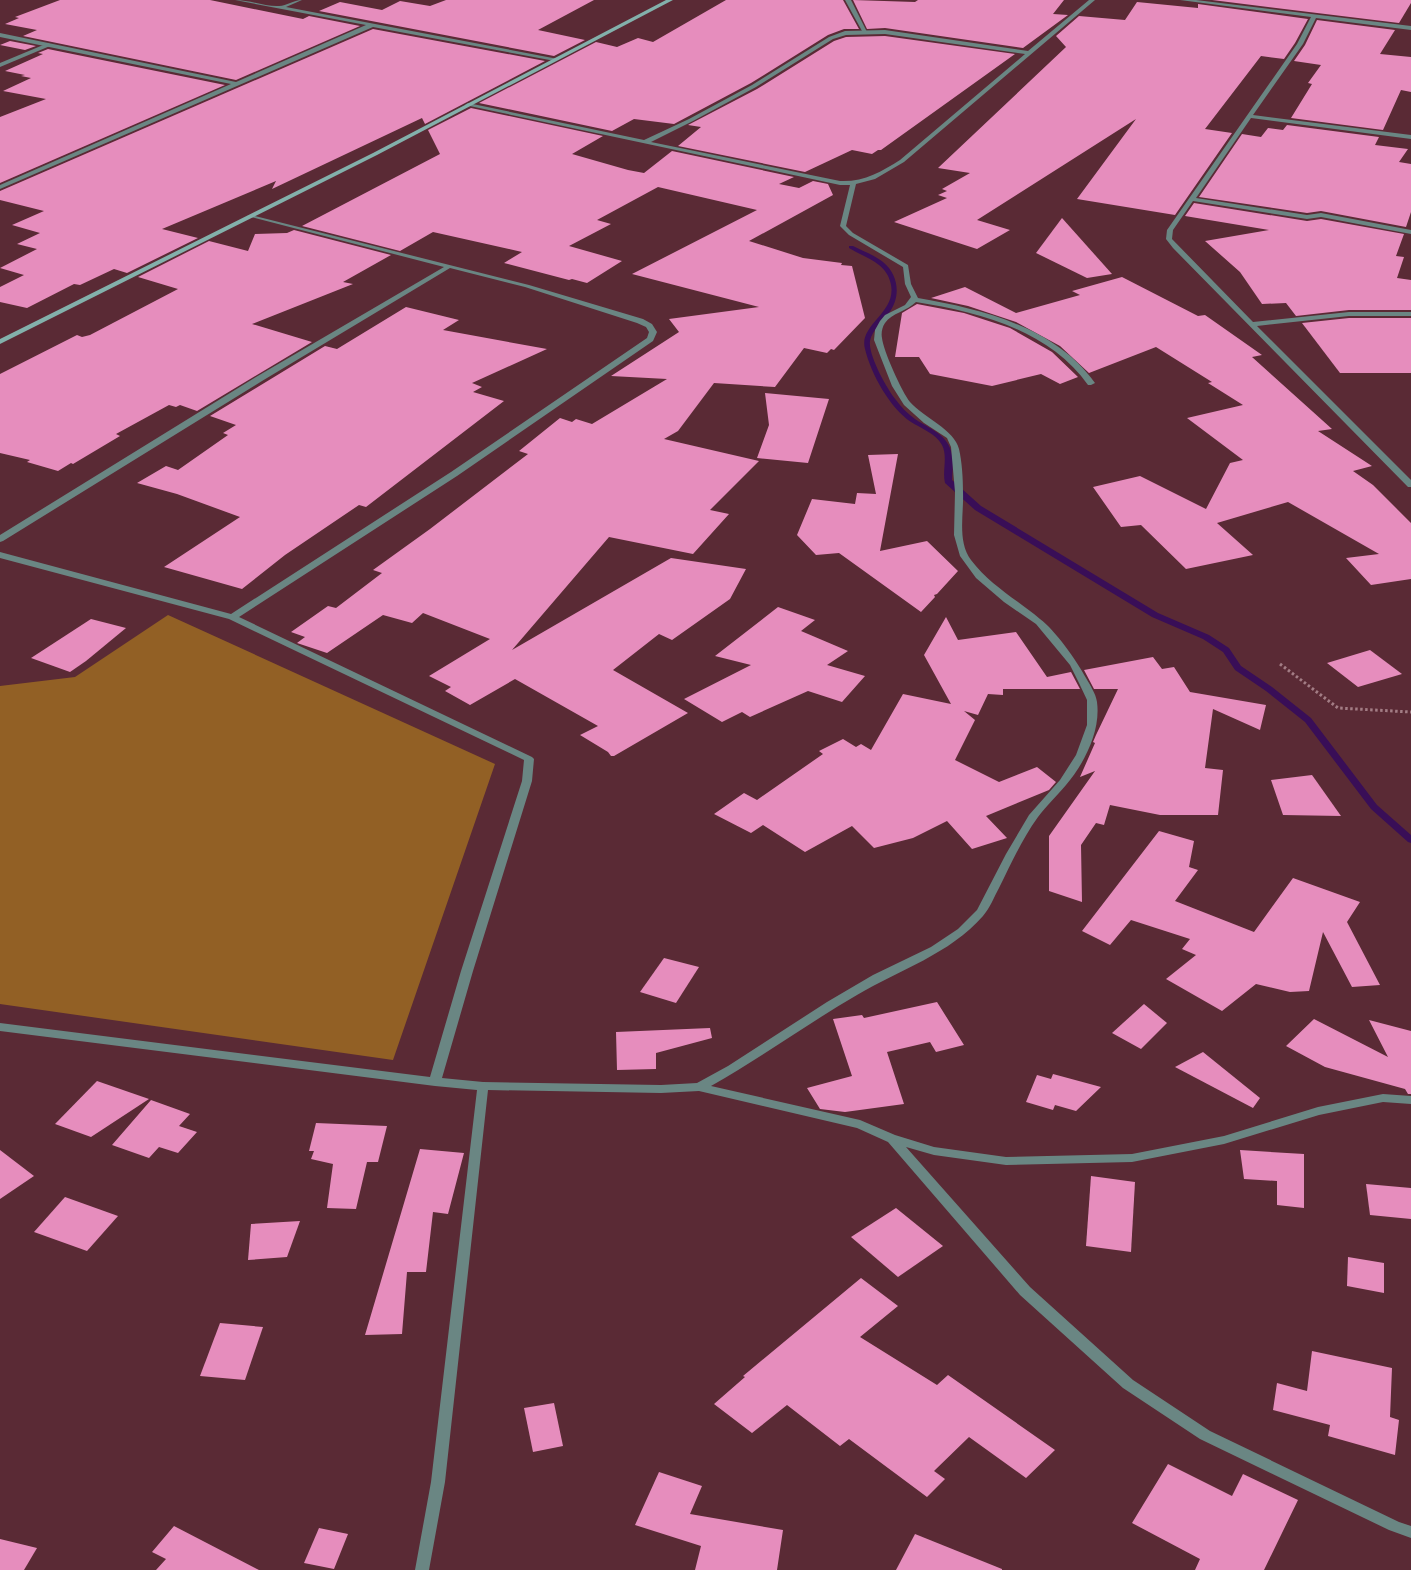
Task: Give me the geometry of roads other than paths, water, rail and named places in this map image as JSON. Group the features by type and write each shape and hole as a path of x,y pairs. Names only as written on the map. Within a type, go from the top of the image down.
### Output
{"street":[{"path":"238,0 555,60"},
{"path":"281,8 299,0"},
{"path":"0,342 253,216 670,0"},
{"path":"848,0 865,31"},
{"path":"468,104 840,183 853,184 879,176 902,161 1092,0"},
{"path":"1183,0 1411,28"},
{"path":"1314,16 1300,44 1170,230 1170,238 1175,248 1411,485"},
{"path":"0,188 372,26"},
{"path":"645,142 754,86 831,38 845,33 885,32 1030,53"},
{"path":"0,36 238,84"},
{"path":"0,65 48,45"},
{"path":"1249,116 1411,137"},
{"path":"853,184 842,226 851,234 906,266 908,284 915,300"},
{"path":"1191,199 1306,217 1321,215 1411,232"},
{"path":"232,616 454,474 650,339 653,332 649,326 640,321 527,286 253,216"},
{"path":"0,539 260,379 448,267"},
{"path":"699,1087 732,1069 831,1005 877,978 934,950 962,931 981,912 1034,815 1064,782 1081,755 1092,725 1092,700 1074,664 1039,622 979,576 964,556 958,535 959,492 956,447 950,437 927,421 907,402 896,386 878,340 878,333 884,320 915,300 986,315 1024,331 1061,353 1086,374 1091,383"},
{"path":"1251,324 1349,314 1411,314"},
{"path":"0,555 232,616 529,759 528,781 467,971 435,1082"},
{"path":"0,1027 435,1082 483,1086 661,1089 699,1087 860,1124 892,1139 934,1151 1006,1161 1132,1158 1224,1140 1318,1111 1383,1098 1411,1100"},
{"path":"422,1570 438,1482 483,1086"},
{"path":"892,1139 1025,1291 1128,1384 1205,1435 1394,1526 1411,1532"}],"waterway":[{"path":"851,247 881,263 892,278 894,292 891,305 870,334 867,342 868,352 886,390 903,413 941,438 947,448 949,461 948,481 978,508 1155,615 1206,637 1226,650 1238,668 1269,689 1308,720 1374,807 1411,840"}]}
